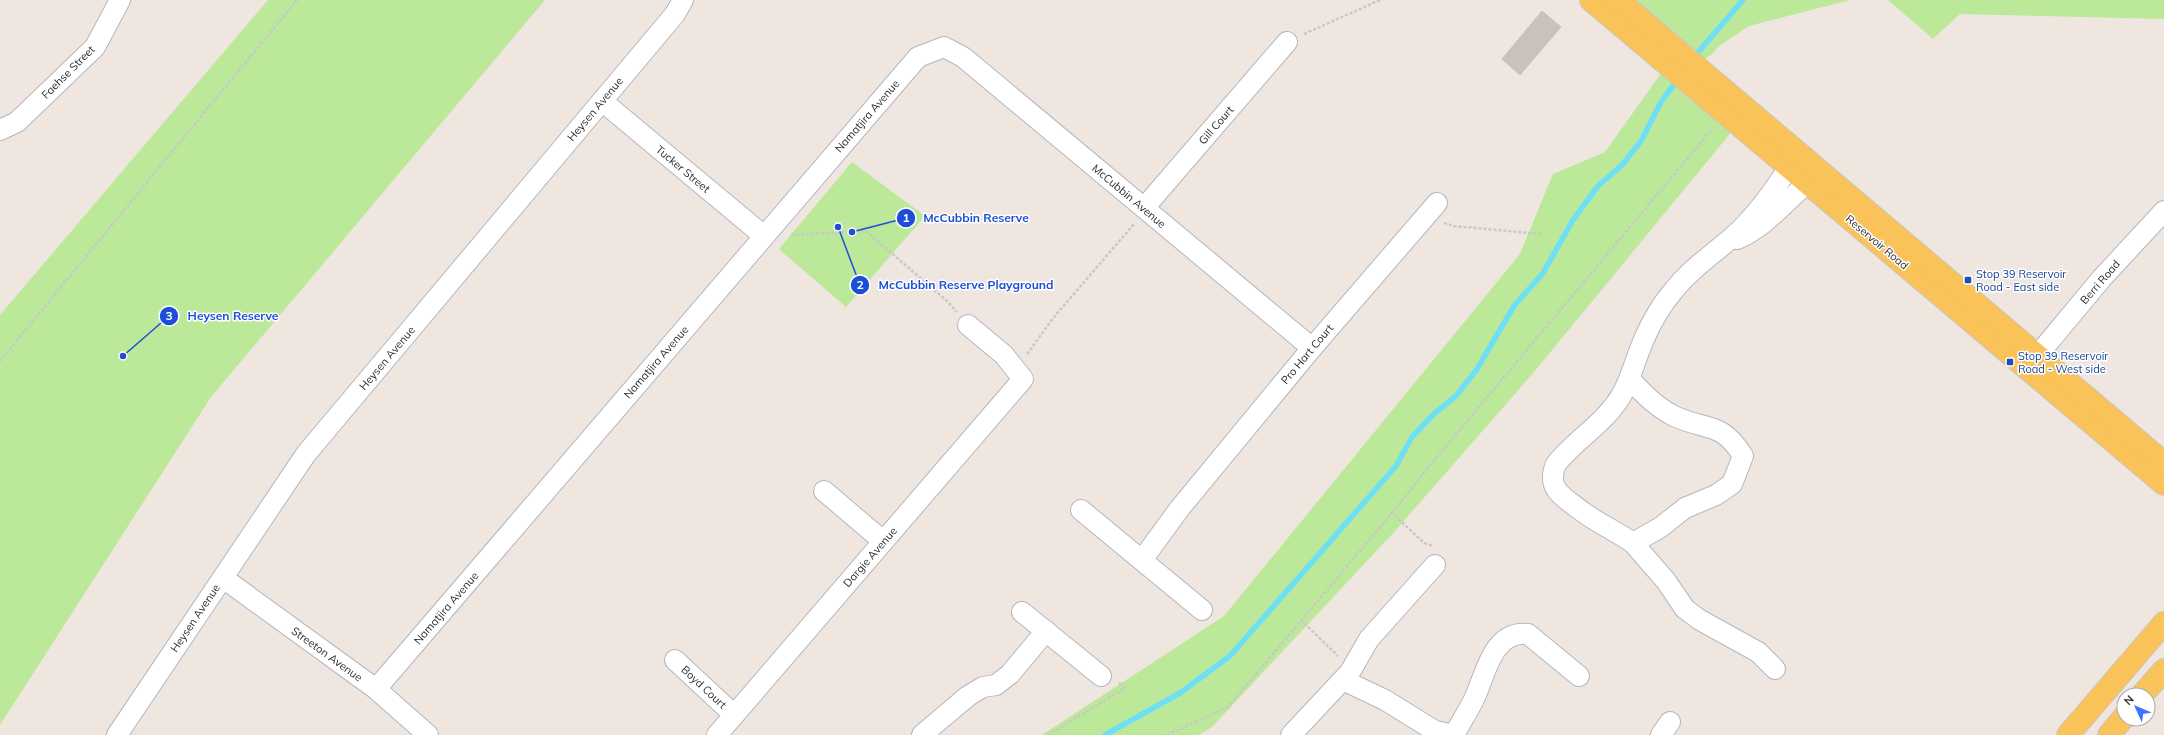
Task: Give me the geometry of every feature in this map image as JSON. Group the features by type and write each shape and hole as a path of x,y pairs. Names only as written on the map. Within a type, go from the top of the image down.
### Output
{"main road":[{"name":"Reservoir Road","path":"1591,0 1621,6 1671,57 2154,465"},
{"name":"Reservoir Road","path":"1709,88 1725,113 1808,183 2032,362 2082,394 2154,465 2164,484"},
{"path":"2082,394 2164,448"},
{"path":"2154,465 2164,495"},
{"path":"2143,648 2164,610"},
{"path":"2068,735 2164,623"},
{"path":"2149,687 2164,670"},
{"path":"2109,735 2116,727"}],"street":[{"name":"Faehse Street","path":"0,130 17,122 95,47 120,0"},
{"name":"Heysen Avenue","path":"117,735 306,454 675,14 683,0"},
{"name":"Gill Court","path":"1144,208 1287,42"},
{"name":"McCubbin Avenue","path":"944,47 963,57 1312,348"},
{"name":"Namatjira Avenue","path":"376,689 918,57 944,47"},
{"name":"Tucker Street","path":"602,101 764,236"},
{"path":"1775,669 1758,652 1700,620 1685,609 1666,581 1633,543 1594,521 1566,501 1557,492 1553,483 1553,471 1556,464 1610,412 1630,379 1644,338 1656,316 1673,292 1690,272 1723,245 1745,224 1779,182 1789,167"},
{"path":"1723,245 1761,226 1780,210 1790,197 1808,183"},
{"name":"Pro Hart Court","path":"1142,560 1180,508 1312,348 1431,210"},
{"name":"Berri Road","path":"2032,362 2102,278 2164,211"},
{"path":"968,325 1004,355 1018,373"},
{"name":"Dargie Avenue","path":"717,735 883,542 1018,373"},
{"path":"1630,379 1647,398 1662,409 1676,417 1706,425 1724,433 1736,445 1743,456 1732,484 1716,494 1685,508 1661,527 1633,543"},
{"path":"824,491 883,542"},
{"path":"1081,510 1202,610"},
{"path":"1291,735 1347,674 1369,639 1435,565"},
{"name":"Streeton Avenue","path":"223,578 376,689 428,735"},
{"path":"1022,612 1100,676"},
{"path":"922,735 968,696 983,687 996,685 1010,674 1046,631"},
{"path":"1347,674 1435,731 1454,735 1474,699 1488,664 1509,636 1517,633 1528,634 1579,676"},
{"name":"Boyd Court","path":"675,660 734,715"}],"path":[{"path":"0,361 297,0"},
{"path":"1287,42 1380,0"},
{"path":"1167,735 1228,707 1392,513 1427,469 1725,113"},
{"path":"1018,373 1054,317 1139,218 1144,208"},
{"path":"1431,210 1454,226 1541,234"},
{"path":"764,236 866,231 947,301 968,325"},
{"path":"1392,513 1424,543 1433,546 1435,565"},
{"path":"1302,620 1347,674"},
{"path":"1048,735 1125,688 1112,678 1100,676"}],"green space":[{"path":"268,0 545,0 211,397 0,725 0,315"},
{"path":"1628,0 1850,0 1749,26 1719,46 1713,53 1696,66"},
{"path":"1888,0 2164,0 2164,19 1960,14 1933,39"},
{"path":"1667,65 1738,124 1534,372 1395,531 1211,728 1198,735 1042,735 1224,616 1520,254 1553,174 1605,152"},
{"path":"852,162 925,216 846,307 779,249"}],"building":[{"path":"1542,11 1561,27 1520,75 1502,59"}],"waterway":[{"path":"1694,57 1743,0"},
{"path":"1105,735 1180,693 1230,656 1396,466 1412,437 1435,413 1456,396 1477,369 1514,306 1543,273 1573,220 1598,186 1622,165 1641,141 1661,102 1678,79"}],"place":[{"name":"McCubbin Reserve Playground","path":"838,227"},
{"name":"McCubbin Reserve","path":"852,232"},
{"name":"Stop 39 Reservoir Road - East side","path":"1968,280"},
{"name":"Heysen Reserve","path":"123,356"},
{"name":"Stop 39 Reservoir Road - West side","path":"2010,362"}]}
